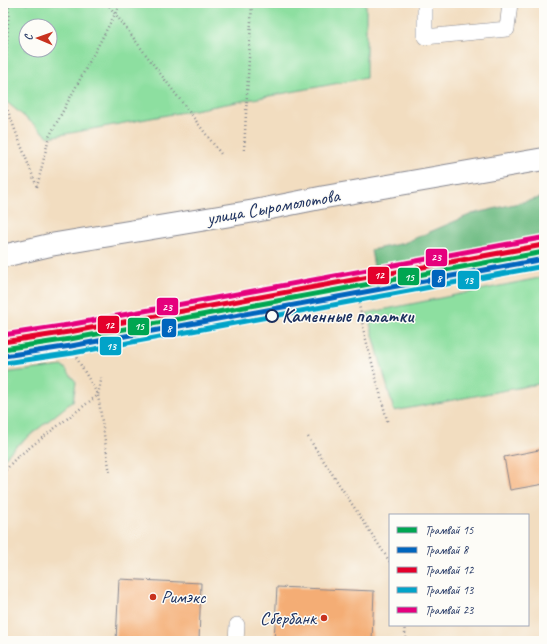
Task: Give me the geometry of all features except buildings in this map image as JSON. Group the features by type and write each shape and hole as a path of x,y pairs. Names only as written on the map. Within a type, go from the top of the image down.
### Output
{"street":[{"name":"улица Сыромолотова","path":"3,256 50,245 256,211 544,159"}],"lane":[{"path":"425,3 425,37 507,29 510,3"},
{"path":"236,641 237,625"}],"path":[{"path":"9,3 4,101 37,187 50,137 121,3"},
{"path":"3,7 9,3"},
{"path":"107,3 221,154"},
{"path":"244,150 252,3"},
{"path":"354,276 364,332 388,424"},
{"path":"89,324 67,330 75,355 98,395"},
{"path":"102,376 98,395 110,474"},
{"path":"3,473 16,458 98,395"},
{"path":"308,437 389,560"},
{"path":"404,626 406,641"}],"green space":[{"path":"3,3 366,3 366,78 49,137 3,99"},
{"path":"544,197 544,245 376,278 371,250 404,243 472,214"},
{"path":"544,277 544,383 394,411 367,313"},
{"path":"63,366 76,382 73,401 13,449 3,460 3,373"}],"tram line":[{"name":"23","path":"3,335 68,325 541,238"},
{"name":"12","path":"3,342 69,332 543,245"},
{"name":"15","path":"3,349 70,339 544,252"},
{"name":"8","path":"4,356 71,346 544,259"},
{"name":"13","path":"5,363 73,353 544,266"}],"place":[{"name":"Каменные палатки","path":"272,316"},
{"name":"Римэкс","path":"153,597"},
{"name":"Сбербанк","path":"324,618"}]}
